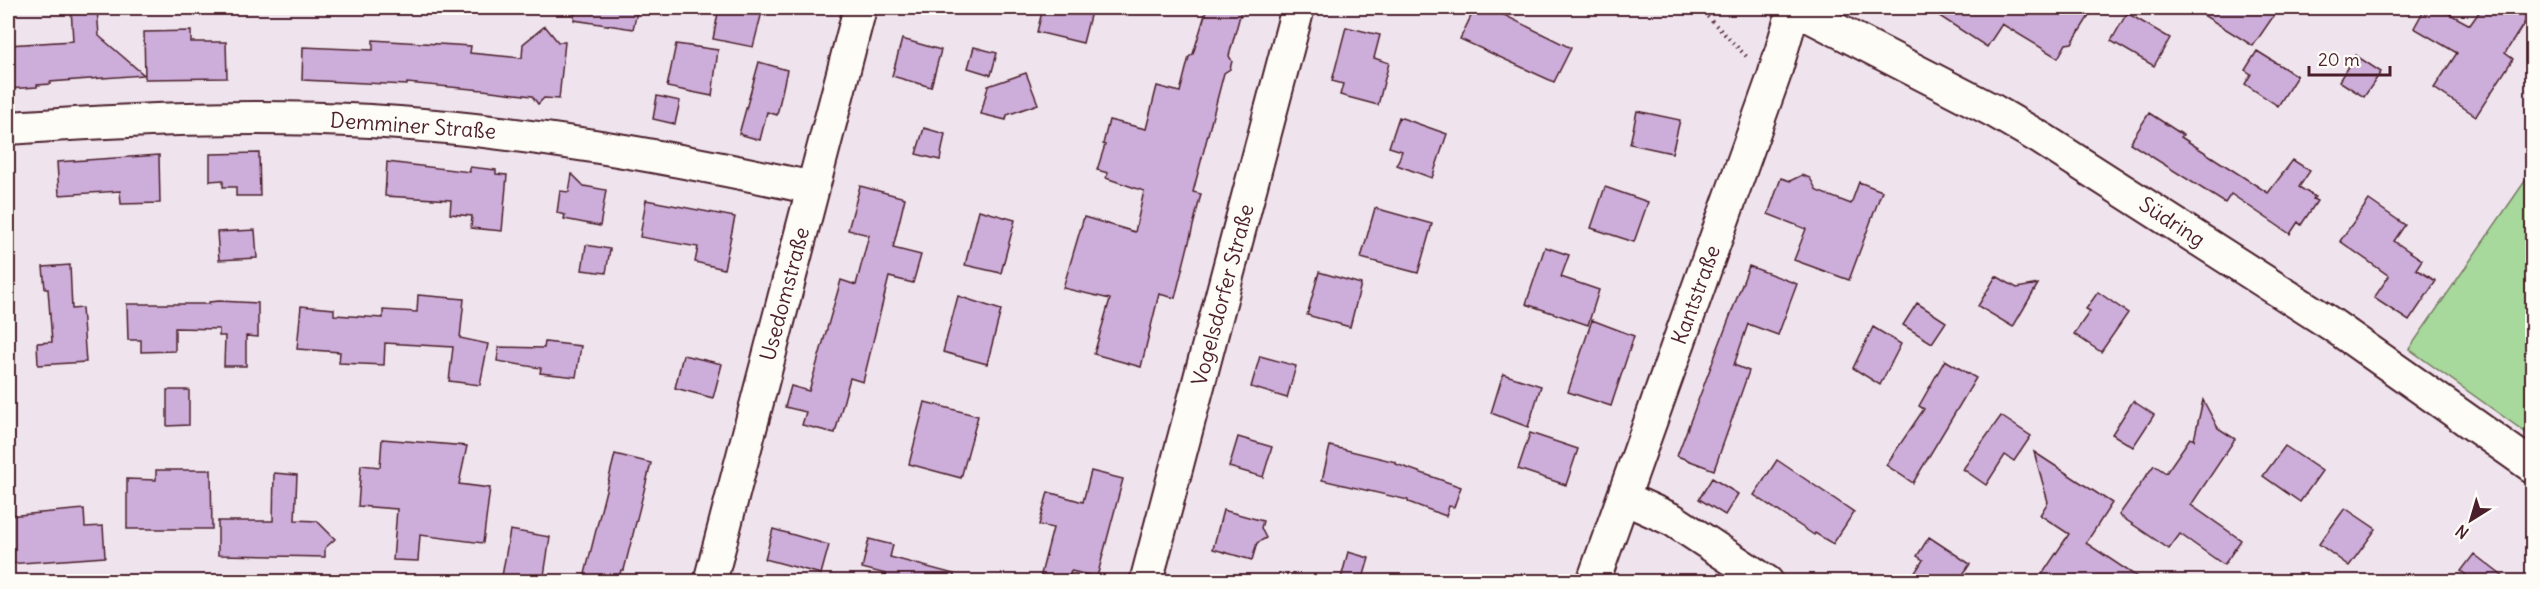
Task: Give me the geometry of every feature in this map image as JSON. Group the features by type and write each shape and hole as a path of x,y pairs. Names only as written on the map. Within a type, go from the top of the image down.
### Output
{"street":[{"name":"Usedomstraße","path":"710,582 860,8"},
{"name":"Vogelsdorfer Straße","path":"1146,582 1298,8"},
{"name":"Südring","path":"1794,8 1994,111 2055,147 2331,324 2532,466"},
{"name":"Kantstraße","path":"1593,582 1774,76 1794,8"},
{"name":"Demminer Straße","path":"8,128 192,118 281,118 402,123 540,137 637,151 813,188"},
{"path":"1624,498 1673,520 1767,582"}],"path":[{"path":"1699,8 1750,60"}],"green space":[{"path":"2532,171 2532,437 2409,349"}],"building":[{"path":"71,8 97,8 99,36 144,75 50,82 51,84 37,85 37,87 8,89 8,45 73,41"},
{"path":"575,8 638,8 633,29 574,20"},
{"path":"719,8 763,8 753,47 713,39"},
{"path":"1043,8 1092,8 1083,43 1037,32"},
{"path":"1207,8 1242,8 1229,56 1232,61 1230,69 1224,73 1193,192 1201,194 1175,298 1159,294 1141,367 1094,354 1110,299 1063,288 1084,217 1135,232 1144,191 1106,178 1108,173 1097,170 1105,145 1103,144 1109,120 1146,129 1157,86 1180,92 1189,57 1193,54"},
{"path":"1475,8 1490,8 1571,48 1554,82 1460,39"},
{"path":"1927,8 2094,8 2072,43 2066,44 2058,58 2002,24 1987,47"},
{"path":"2192,8 2279,8 2253,46"},
{"path":"2425,8 2439,8 2470,25 2482,8 2532,8 2505,53 2513,59 2476,116 2434,88 2457,53 2414,28"},
{"path":"2127,13 2170,38 2154,66 2111,41"},
{"path":"545,26 558,42 565,42 559,99 544,98 538,104 532,96 483,90 407,83 407,85 302,80 303,47 373,50 373,40 471,46 470,53 522,58 523,44"},
{"path":"1346,27 1380,35 1374,58 1389,63 1378,105 1340,95 1343,84 1332,81"},
{"path":"191,31 191,42 226,42 227,78 145,79 144,32"},
{"path":"902,39 941,50 931,87 892,76"},
{"path":"676,44 718,50 712,96 667,87"},
{"path":"974,47 997,53 991,75 968,68"},
{"path":"2257,51 2297,76 2278,106 2245,84 2251,74 2245,70"},
{"path":"2355,55 2381,72 2364,97 2339,81"},
{"path":"759,62 787,70 777,115 767,112 760,140 739,134"},
{"path":"1026,73 1038,104 1007,115 1006,120 981,114 988,86"},
{"path":"657,96 680,101 675,124 653,119"},
{"path":"1637,111 1680,120 1672,153 1630,144"},
{"path":"2149,113 2183,135 2181,137 2268,193 2293,160 2310,171 2299,187 2315,197 2313,199 2317,201 2301,225 2298,222 2290,234 2231,194 2225,203 2130,143"},
{"path":"1399,117 1447,134 1432,178 1397,165 1402,151 1389,147"},
{"path":"924,128 945,134 940,160 916,154"},
{"path":"259,153 260,196 236,196 236,187 223,187 223,180 210,181 210,154"},
{"path":"159,155 160,203 121,204 120,191 59,195 57,162"},
{"path":"387,162 470,172 470,167 496,170 496,174 507,175 502,231 471,228 472,216 450,214 451,200 385,196"},
{"path":"572,174 584,186 606,190 600,226 564,219 565,215 557,213 560,191 569,192"},
{"path":"1802,175 1810,178 1817,191 1851,204 1859,182 1882,191 1849,280 1794,260 1806,229 1768,214 1781,178 1790,181"},
{"path":"860,186 905,198 893,248 921,255 913,283 889,277 863,382 850,378 835,433 802,425 806,412 785,407 791,386 809,391 841,280 856,285 869,235 848,230"},
{"path":"1605,187 1648,202 1634,242 1591,228"},
{"path":"646,200 735,217 724,269 695,262 698,247 640,237"},
{"path":"2369,200 2405,225 2394,241 2422,260 2416,269 2436,281 2409,321 2374,298 2389,276 2340,241"},
{"path":"1375,208 1432,224 1418,273 1361,258"},
{"path":"979,210 1015,220 1001,273 965,265"},
{"path":"255,230 257,258 219,260 217,232"},
{"path":"586,245 610,249 606,273 582,270"},
{"path":"1545,247 1569,255 1561,277 1599,290 1588,325 1526,304"},
{"path":"70,265 72,309 82,308 86,362 38,365 37,343 52,342 48,289 45,289 43,267"},
{"path":"1749,266 1797,284 1778,335 1748,324 1734,365 1749,371 1714,470 1677,456"},
{"path":"1319,272 1361,284 1350,327 1307,315"},
{"path":"1996,276 2017,288 2038,284 2013,327 1978,306"},
{"path":"2098,292 2128,313 2101,352 2074,334 2090,311 2086,309"},
{"path":"418,295 464,299 460,338 488,344 480,385 449,381 453,347 385,343 384,365 339,363 340,352 297,349 301,306 334,309 334,315 383,318 383,310 417,312"},
{"path":"958,296 1001,310 987,364 943,352"},
{"path":"209,302 258,303 258,337 246,336 246,366 224,366 225,336 219,336 219,329 175,328 175,351 141,352 141,340 128,340 127,304 209,304"},
{"path":"1917,303 1946,322 1932,343 1903,325"},
{"path":"1592,320 1634,336 1611,406 1568,392"},
{"path":"1873,327 1901,344 1880,385 1853,368"},
{"path":"545,342 581,346 576,377 540,373 541,368 497,361 499,347 544,348"},
{"path":"683,355 722,364 713,398 675,388"},
{"path":"1260,356 1296,366 1287,398 1251,387"},
{"path":"1945,360 1976,378 1913,483 1886,465 1924,409 1919,406"},
{"path":"1503,374 1541,386 1528,427 1491,413"},
{"path":"167,390 189,390 189,425 167,426"},
{"path":"2203,400 2218,428 2235,439 2191,505 2241,540 2224,565 2180,534 2169,549 2119,515 2154,465 2166,473 2190,438 2194,440"},
{"path":"2133,401 2154,415 2133,447 2112,434"},
{"path":"925,402 978,416 961,478 909,464"},
{"path":"2001,416 2031,436 2014,461 2005,455 1986,485 1963,469"},
{"path":"1530,433 1578,449 1566,485 1518,469"},
{"path":"1238,437 1272,447 1263,477 1229,467"},
{"path":"382,439 467,446 459,484 490,488 483,543 420,535 418,561 393,560 397,509 358,506 361,465 380,467"},
{"path":"1330,446 1396,462 1396,464 1461,487 1454,507 1449,506 1446,516 1408,502 1408,500 1322,480"},
{"path":"2285,446 2322,471 2300,502 2263,476"},
{"path":"2034,452 2112,503 2086,543 2145,582 2037,582 2069,534 2040,515 2048,502"},
{"path":"615,454 651,463 624,570 621,570 618,582 583,582"},
{"path":"1777,460 1854,512 1833,544 1815,533 1814,535 1754,495"},
{"path":"156,470 211,470 212,529 127,529 127,479 156,480"},
{"path":"1091,471 1123,479 1097,577 1071,571 1068,582 1039,582 1053,528 1039,525 1048,492 1083,502"},
{"path":"274,473 297,475 295,520 317,521 335,539 325,548 325,557 218,555 218,521 273,521"},
{"path":"1712,478 1738,494 1725,515 1699,499"},
{"path":"2345,508 2376,529 2349,566 2319,544"},
{"path":"84,509 85,527 103,526 105,557 8,564 8,516"},
{"path":"1223,510 1263,521 1261,528 1266,538 1257,543 1252,560 1213,549"},
{"path":"773,529 829,545 821,574 765,559"},
{"path":"510,530 550,537 543,582 501,582"},
{"path":"1929,537 1970,564 1958,582 1909,582 1923,560 1917,556"},
{"path":"869,539 893,545 890,557 954,574 954,582 884,582 886,574 862,568"},
{"path":"1348,552 1369,558 1362,582 1340,582"},
{"path":"2474,554 2510,582 2475,582 2461,571"}]}
